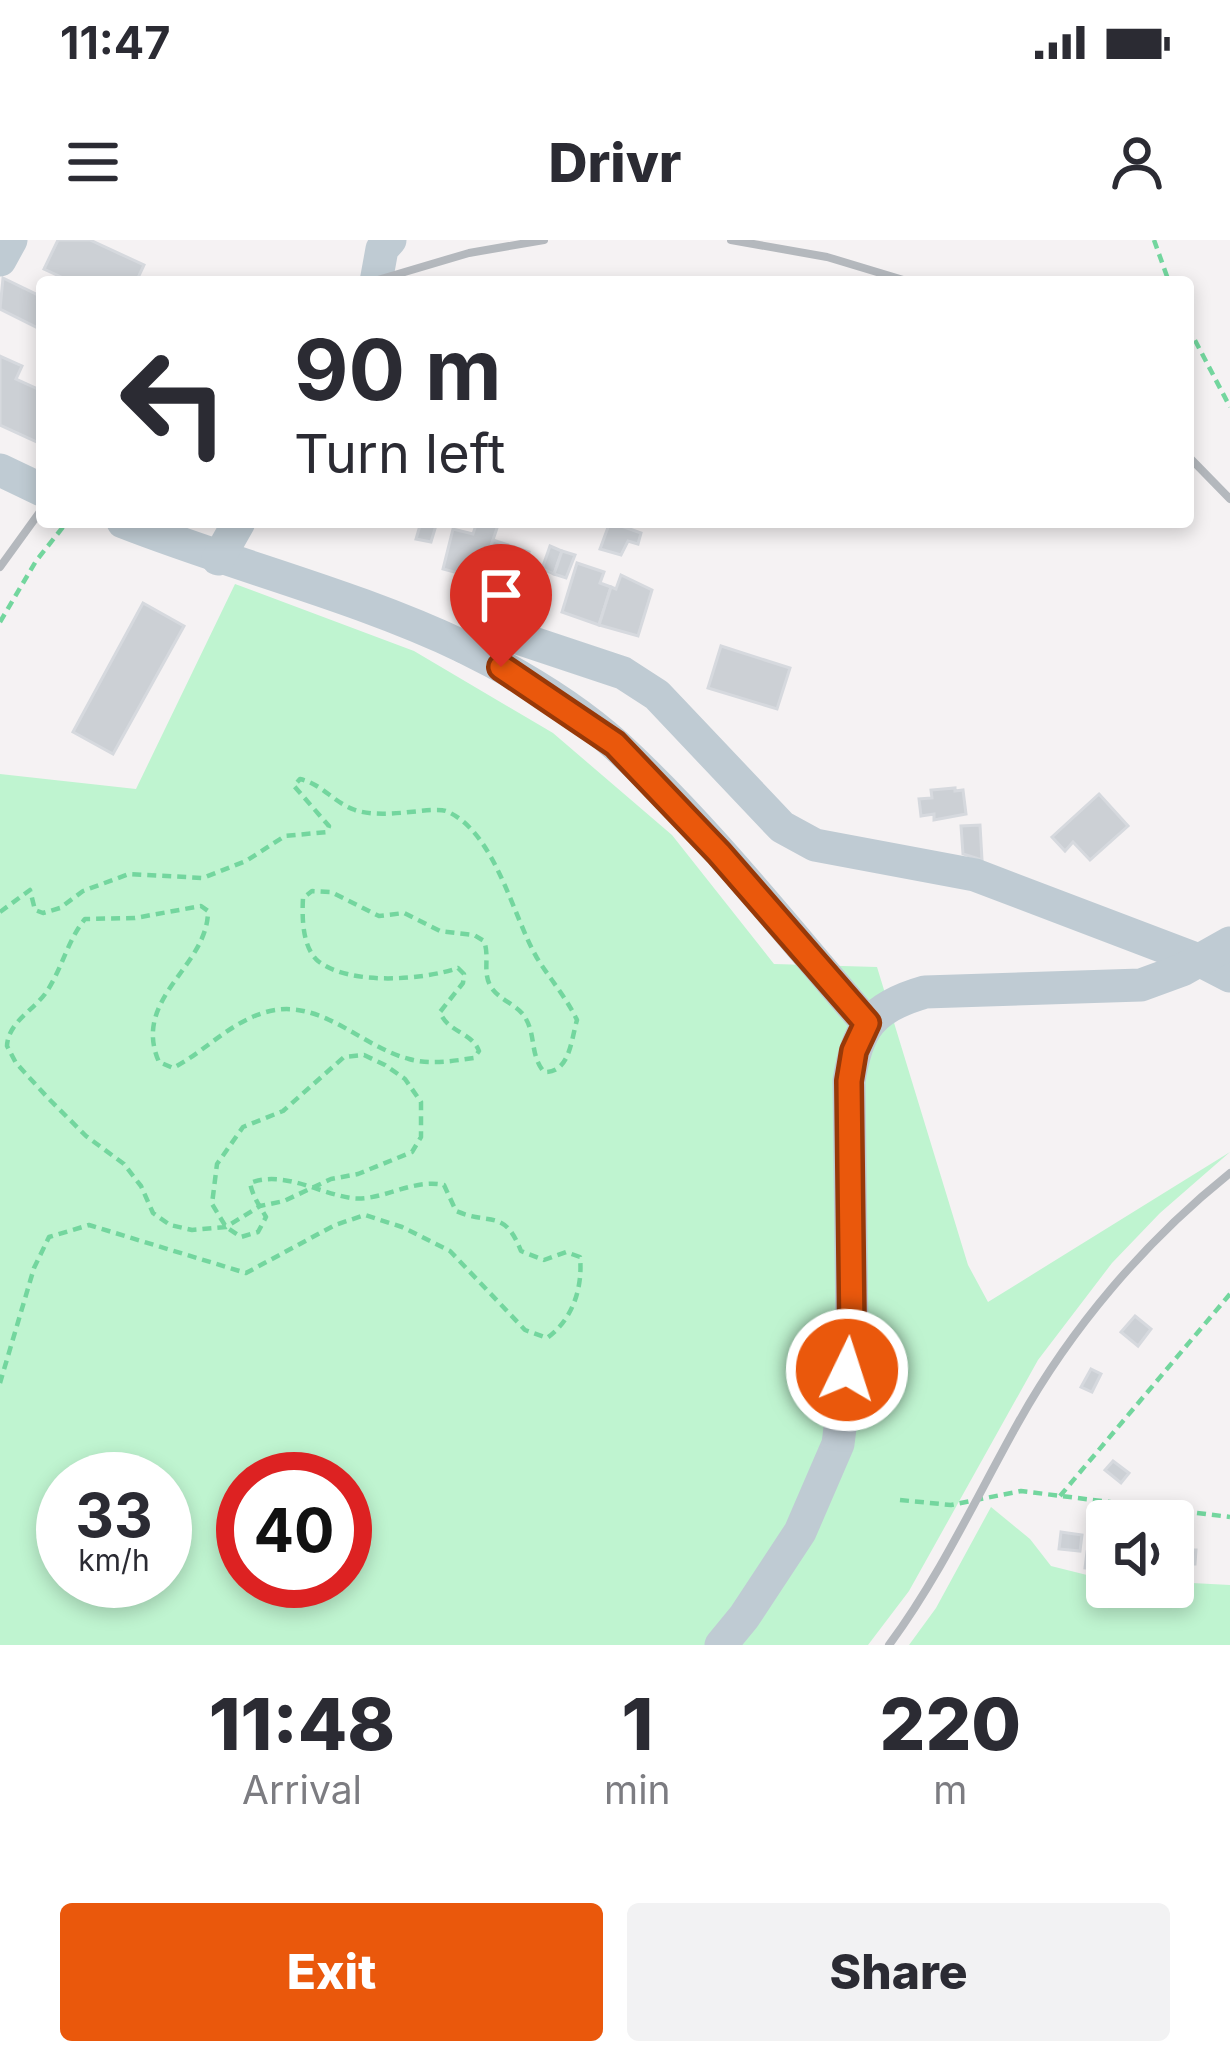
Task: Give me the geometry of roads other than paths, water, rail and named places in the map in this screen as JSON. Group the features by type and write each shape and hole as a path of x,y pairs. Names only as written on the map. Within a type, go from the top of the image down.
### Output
{"street":[{"path":"0,260 11,240"},
{"path":"377,276 382,249 390,240"},
{"path":"0,470 36,487"},
{"path":"138,528 464,647 535,687 615,744 719,853 867,1023"},
{"path":"218,559 236,528"},
{"path":"464,647 515,637 584,658 641,683 685,723 757,804 782,827 815,845 975,875 1220,960"},
{"path":"721,1645 800,1532 838,1444 852,1332 849,1081 854,1051 867,1023 898,1002 925,992 1118,988 1220,960"}],"railway":[{"path":"391,276 469,253 544,240"},
{"path":"731,240 827,257 890,276"},
{"path":"1194,462 1230,499"},
{"path":"0,567 36,517"},
{"path":"889,1645 1062,1353 1140,1257 1230,1173"}]}
